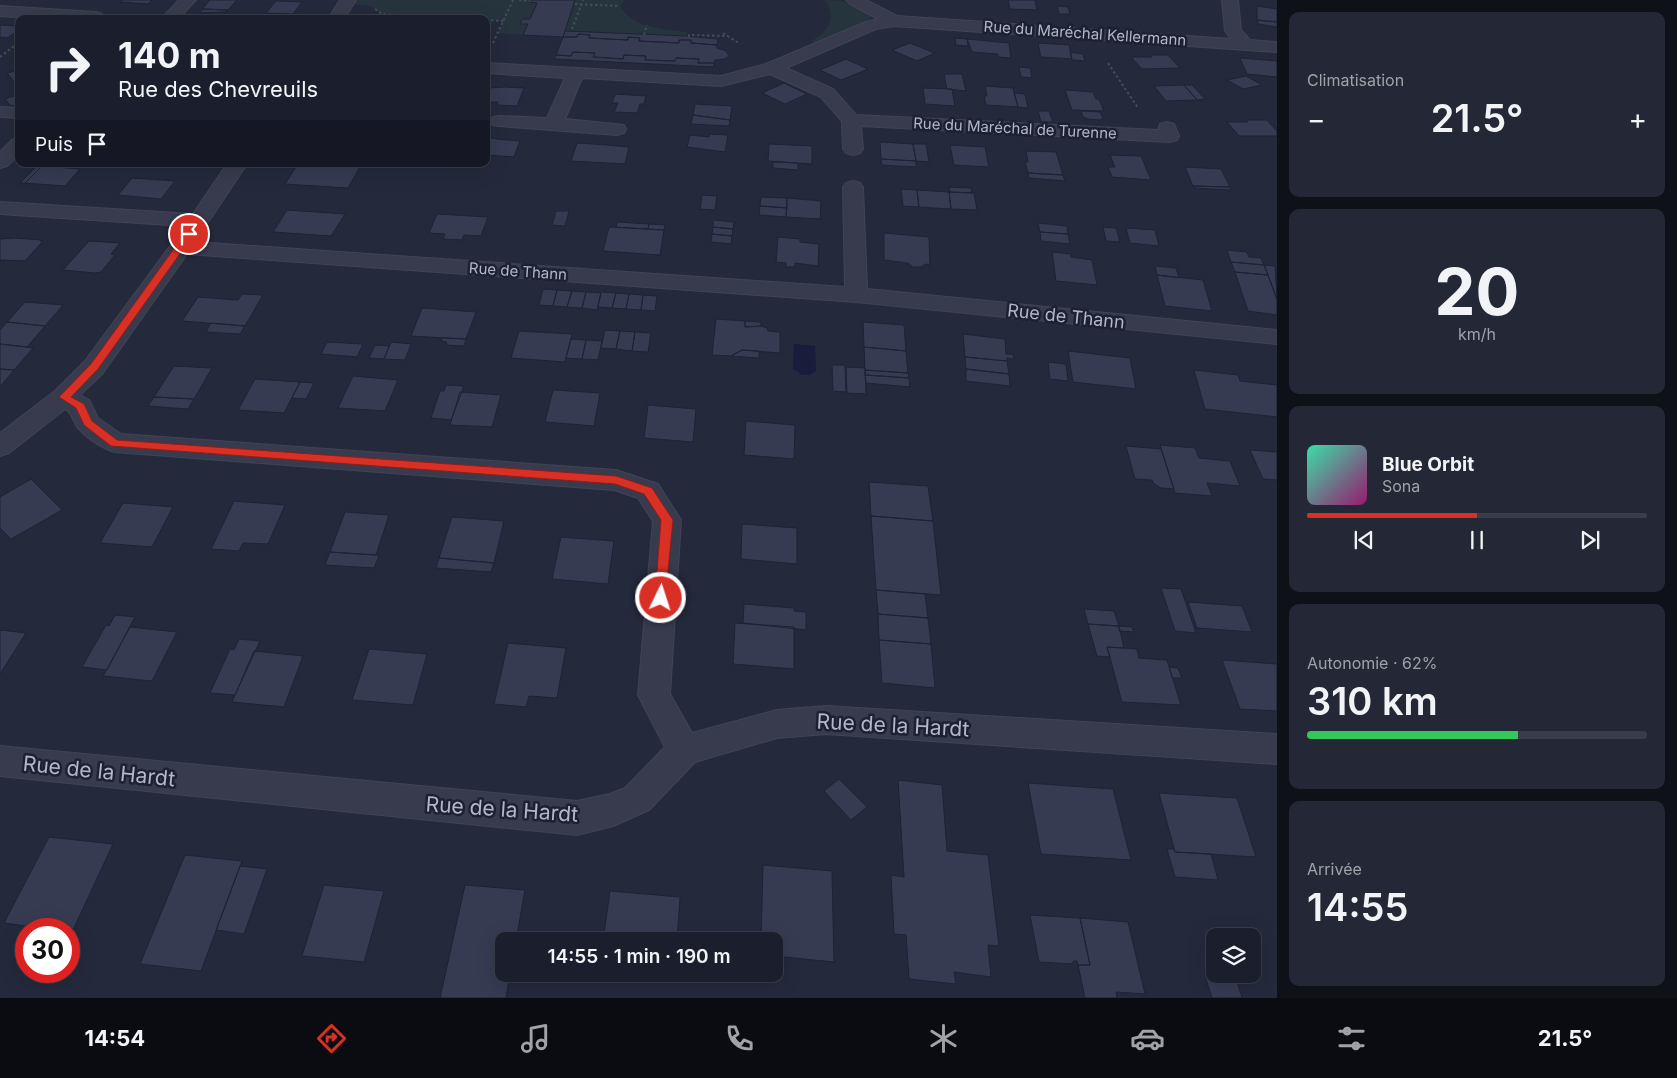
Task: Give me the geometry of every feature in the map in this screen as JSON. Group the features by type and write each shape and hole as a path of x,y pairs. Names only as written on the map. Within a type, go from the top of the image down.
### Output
{"street":[{"path":"53,14 70,0"},
{"path":"173,15 188,0"},
{"path":"854,0 894,21"},
{"path":"1230,0 1233,31 1245,44"},
{"path":"338,15 346,2"},
{"path":"0,11 67,15"},
{"path":"490,68 721,81 772,68 872,25 894,21"},
{"name":"Rue du Maréchal Kellermann","path":"894,21 1277,47"},
{"path":"1217,26 1218,42"},
{"path":"772,68 827,93 851,120 853,149"},
{"path":"554,124 576,73"},
{"path":"0,112 15,113"},
{"name":"Rue du Maréchal de Turenne","path":"851,120 1170,136 1167,128"},
{"path":"499,121 617,129"},
{"path":"0,162 15,148"},
{"path":"0,447 64,397 94,367 181,247 235,167"},
{"path":"853,187 856,295"},
{"path":"0,208 198,221"},
{"name":"Rue de Thann","path":"181,247 856,295 1277,338"},
{"path":"64,397 80,406 88,423 115,444 616,480 648,491 667,520 654,695 684,750"},
{"name":"Rue de la Hardt","path":"0,761 577,818 613,810 637,799 684,750 777,724 826,720 1277,749"}],"path":[{"path":"490,49 513,0"},
{"path":"518,0 530,1"},
{"path":"572,29 583,0"},
{"path":"346,2 372,6 382,14 392,15"},
{"path":"575,4 620,6"},
{"path":"490,20 504,22"},
{"path":"644,35 647,25"},
{"path":"724,33 740,44"},
{"path":"1090,33 1138,109 1167,128"},
{"path":"689,37 689,34 728,36"},
{"path":"0,57 15,45"}],"shaded area":[{"path":"348,0 530,0 529,2 537,3 530,19 522,19 520,24 528,24 523,35 498,33 504,21 490,20 490,15 382,14 371,6 345,4"},
{"path":"575,0 625,0 620,6 632,19 649,26 687,32 687,36 565,31"},
{"path":"825,0 850,4 861,9 871,17 864,23 814,43 811,41 822,34 831,18 829,6"}],"water":[{"path":"794,344 815,346 816,371 809,375 802,375 793,370"}],"building":[{"path":"122,0 152,0 148,4 120,2"},
{"path":"210,0 237,0 228,10 202,9"},
{"path":"530,0 575,0 563,37 523,35 528,24 520,24 522,19 530,19 537,3 529,2"},
{"path":"1008,0 1035,0 1037,10 1010,9"},
{"path":"276,1 302,2 293,14 266,13"},
{"path":"1057,6 1068,7 1070,14 1059,14"},
{"path":"1257,6 1277,9 1277,22 1257,20"},
{"path":"203,9 227,10 226,12 199,13"},
{"path":"1257,20 1277,22 1277,27 1258,24"},
{"path":"0,25 15,26 15,32 8,38 0,37"},
{"path":"565,31 718,39 717,45 691,43 691,40 679,40 679,43 639,41 640,38 628,37 628,40 589,38 590,35 578,34 577,37 563,37"},
{"path":"578,34 590,35 589,38 628,40 628,37 640,38 639,41 679,43 679,40 691,40 691,43 717,45 717,48 726,51 729,56 725,59 715,60 714,63 698,63 699,59 676,58 675,61 645,60 646,56 624,55 623,59 593,57 595,53 573,52 571,56 556,55 563,37 577,37"},
{"path":"955,38 967,39 968,46 956,45"},
{"path":"967,39 1009,43 1011,58 998,57 998,54 972,52"},
{"path":"910,43 935,53 917,61 892,50"},
{"path":"1038,43 1069,45 1072,59 1041,57"},
{"path":"573,52 595,53 593,57 623,59 624,55 646,56 645,60 675,61 676,58 699,59 698,63 714,63 714,67 554,59 556,55 571,56"},
{"path":"1070,52 1083,54 1085,61 1072,60"},
{"path":"1151,55 1168,55 1180,68 1142,69 1131,57 1152,57"},
{"path":"1240,58 1277,61 1277,77 1247,74"},
{"path":"846,59 868,69 841,80 820,70"},
{"path":"1019,67 1030,68 1032,78 1021,77"},
{"path":"15,71 15,83 7,73"},
{"path":"944,74 962,74 966,91 947,89"},
{"path":"1246,76 1262,85 1243,89 1227,80"},
{"path":"784,83 807,94 785,104 762,93"},
{"path":"1184,85 1197,100 1166,101 1154,86"},
{"path":"1184,85 1192,85 1205,99 1197,100"},
{"path":"985,86 1013,88 1018,107 986,105 984,96 987,96"},
{"path":"490,88 524,88 517,106 497,105 498,102 490,102"},
{"path":"923,88 952,89 955,106 925,104"},
{"path":"1065,90 1093,92 1096,99 1099,99 1104,111 1072,110"},
{"path":"1014,93 1025,94 1028,108 1018,107"},
{"path":"615,94 646,96 644,104 640,104 637,113 614,112 618,103 612,103"},
{"path":"15,96 15,105 11,106 5,99"},
{"path":"695,104 732,106 730,120 693,115"},
{"path":"1038,111 1049,111 1053,122 1041,122"},
{"path":"1081,111 1100,112 1103,118 1100,120 1088,119 1083,117"},
{"path":"693,115 730,120 729,126 691,124"},
{"path":"1246,120 1267,120 1277,131 1277,136 1239,136 1227,122 1248,122"},
{"path":"710,134 728,135 725,152 687,147 690,135 709,137"},
{"path":"490,138 520,141 514,157 490,155"},
{"path":"880,142 913,144 916,161 881,159"},
{"path":"577,143 629,147 625,164 571,161"},
{"path":"769,144 812,146 812,164 768,161"},
{"path":"913,144 926,144 929,162 916,161"},
{"path":"950,145 985,147 989,167 954,165"},
{"path":"1026,151 1056,152 1063,175 1028,173 1025,162 1028,162"},
{"path":"1110,155 1141,156 1151,180 1112,177 1108,167 1115,167"},
{"path":"881,159 916,161 916,167 882,165"},
{"path":"773,162 798,163 798,170 773,168"},
{"path":"36,167 41,167 25,183 20,183"},
{"path":"41,167 80,169 65,186 25,183"},
{"path":"296,167 360,167 348,188 285,184"},
{"path":"1185,167 1221,169 1230,187 1193,186"},
{"path":"1028,173 1063,175 1065,181 1029,178"},
{"path":"132,178 175,181 161,199 118,195"},
{"path":"1193,186 1230,187 1231,190 1194,188"},
{"path":"949,187 971,188 972,193 950,192"},
{"path":"901,189 917,190 919,207 903,206"},
{"path":"917,190 949,192 951,209 919,207"},
{"path":"949,192 974,193 977,210 951,209"},
{"path":"702,195 717,196 715,210 700,209"},
{"path":"761,197 787,198 787,208 760,206"},
{"path":"787,198 821,201 820,219 786,217"},
{"path":"760,206 787,208 786,217 759,215"},
{"path":"287,210 345,214 331,236 273,232"},
{"path":"556,211 569,211 565,226 552,225"},
{"path":"437,214 488,217 481,236 464,235 462,240 443,239 445,234 429,233"},
{"path":"713,220 734,222 733,229 713,227"},
{"path":"617,222 649,224 648,229 616,227"},
{"path":"1038,223 1067,226 1068,234 1040,232"},
{"path":"649,224 665,225 664,230 648,229"},
{"path":"609,227 664,230 660,255 603,251"},
{"path":"713,227 733,229 732,236 712,234"},
{"path":"1103,227 1116,228 1120,242 1106,241"},
{"path":"1126,228 1155,230 1159,246 1130,243"},
{"path":"1040,232 1068,234 1070,244 1041,241"},
{"path":"884,233 929,237 930,265 913,267 908,263 884,260"},
{"path":"712,234 732,236 731,244 711,242"},
{"path":"778,237 800,239 800,242 819,244 818,266 795,263 795,267 786,267 786,263 776,262"},
{"path":"15,238 43,241 25,261 0,260 0,239"},
{"path":"89,241 120,243 111,254 115,255 101,272 63,270"},
{"path":"1227,250 1247,252 1249,257 1261,258 1264,265 1231,262"},
{"path":"1052,252 1071,254 1071,257 1092,260 1097,285 1056,281"},
{"path":"1231,262 1264,265 1268,275 1235,272"},
{"path":"1264,265 1275,266 1277,296 1276,296"},
{"path":"1155,266 1176,268 1179,278 1157,275"},
{"path":"1235,272 1268,275 1277,300 1277,315 1248,311"},
{"path":"1157,275 1203,280 1212,311 1165,306"},
{"path":"543,289 557,290 553,306 539,305"},
{"path":"557,290 572,291 567,307 553,306"},
{"path":"572,291 586,292 582,308 567,307"},
{"path":"586,292 601,293 597,310 582,308"},
{"path":"601,292 616,293 612,308 598,307"},
{"path":"616,293 629,294 626,309 612,308"},
{"path":"242,294 263,295 245,326 182,321 198,297 238,300"},
{"path":"629,294 643,295 641,310 626,309"},
{"path":"643,295 657,296 655,311 641,310"},
{"path":"25,302 63,305 45,326 7,322"},
{"path":"422,308 476,312 466,339 411,336"},
{"path":"716,319 745,321 745,327 761,326 767,328 768,331 780,332 780,353 742,350 731,356 712,355"},
{"path":"745,321 761,322 761,326 745,327"},
{"path":"7,322 45,326 27,347 0,344 0,330"},
{"path":"863,322 904,325 906,351 864,347"},
{"path":"211,323 245,326 240,334 206,332"},
{"path":"605,330 620,331 616,349 601,348"},
{"path":"519,331 572,334 565,362 511,358"},
{"path":"620,331 635,332 632,351 616,349"},
{"path":"635,332 651,333 648,352 632,351"},
{"path":"963,334 1005,339 1006,354 1013,354 1014,359 1007,358 1007,361 965,357"},
{"path":"442,338 466,339 464,346 446,345 447,342 441,341"},
{"path":"571,339 586,340 582,359 566,358"},
{"path":"586,340 602,341 598,360 582,359"},
{"path":"327,342 363,344 357,357 321,354"},
{"path":"391,342 411,344 405,360 384,359"},
{"path":"0,344 33,348 14,370 0,369"},
{"path":"375,345 389,346 384,359 369,358"},
{"path":"864,347 906,351 908,373 865,370"},
{"path":"742,350 759,351 759,358 731,356"},
{"path":"1068,351 1130,358 1136,389 1073,382"},
{"path":"965,357 1007,361 1009,374 966,369"},
{"path":"1048,362 1066,364 1068,381 1050,379"},
{"path":"832,365 845,365 846,392 833,391"},
{"path":"174,366 212,368 194,399 154,397"},
{"path":"846,367 865,368 866,394 847,393"},
{"path":"0,369 14,370 0,387"},
{"path":"966,369 1009,374 1010,386 966,381"},
{"path":"865,370 908,373 909,378 865,375"},
{"path":"1194,370 1238,375 1240,381 1277,385 1277,417 1205,409"},
{"path":"865,375 909,378 910,387 866,383"},
{"path":"353,376 398,380 385,411 338,408"},
{"path":"255,379 300,382 284,413 238,410"},
{"path":"300,382 314,383 306,399 292,398"},
{"path":"446,385 464,386 451,420 431,418 440,391 444,391"},
{"path":"553,390 600,393 594,426 545,422"},
{"path":"460,392 501,395 492,427 450,425"},
{"path":"154,397 194,399 188,409 148,406"},
{"path":"648,405 696,409 693,442 644,438"},
{"path":"746,421 795,425 794,459 744,455"},
{"path":"1160,445 1195,448 1199,458 1230,461 1240,486 1207,483 1212,496 1175,493"},
{"path":"1126,446 1161,449 1174,489 1161,488 1153,483 1152,480 1135,479"},
{"path":"1250,450 1277,452 1277,480 1263,479"},
{"path":"31,479 62,510 11,539 0,528 0,497"},
{"path":"869,482 928,486 933,521 871,516"},
{"path":"234,501 285,505 268,544 243,543 239,551 211,549"},
{"path":"123,503 173,507 152,547 100,543"},
{"path":"345,512 389,515 376,555 330,552"},
{"path":"871,516 933,521 941,595 876,590"},
{"path":"452,517 504,521 494,563 439,558"},
{"path":"742,524 797,528 797,564 741,559"},
{"path":"561,537 614,541 608,584 552,579"},
{"path":"330,552 379,556 374,568 325,565"},
{"path":"439,558 494,563 491,572 436,568"},
{"path":"1161,588 1181,589 1196,633 1175,631"},
{"path":"876,590 925,594 928,618 878,614"},
{"path":"1188,602 1242,606 1252,632 1197,628"},
{"path":"744,604 794,608 794,611 806,612 806,630 743,623"},
{"path":"1084,609 1114,611 1119,626 1088,624"},
{"path":"878,614 928,618 931,644 879,640"},
{"path":"115,615 135,617 107,670 82,667 106,625 109,626"},
{"path":"735,623 794,627 794,669 733,664"},
{"path":"1088,624 1119,626 1124,648 1107,647 1110,657 1097,656"},
{"path":"1119,626 1132,627 1134,632 1119,631"},
{"path":"130,627 177,632 152,681 103,676"},
{"path":"0,630 26,633 0,674"},
{"path":"239,639 260,641 235,695 210,693 230,649 234,650"},
{"path":"879,640 931,644 935,688 882,683"},
{"path":"508,643 566,648 557,698 529,696 526,707 494,704"},
{"path":"1107,647 1137,649 1139,658 1167,660 1181,705 1122,702"},
{"path":"369,649 427,654 413,705 352,700"},
{"path":"254,651 303,656 284,707 232,702"},
{"path":"1222,660 1277,664 1277,711 1240,709"},
{"path":"1169,667 1178,668 1182,678 1172,678"},
{"path":"839,779 867,807 851,820 824,791"},
{"path":"898,780 942,785 947,851 988,855 999,946 988,945 991,977 954,972 956,984 909,979 906,935 894,934 891,875 904,877"},
{"path":"1028,783 1113,789 1131,860 1041,854"},
{"path":"1159,793 1237,798 1256,857 1175,852"},
{"path":"49,837 113,844 79,918 15,918 15,924 4,923"},
{"path":"1167,849 1174,849 1175,852 1211,854 1218,880 1175,877"},
{"path":"185,855 242,861 201,971 140,964"},
{"path":"763,865 832,871 834,962 783,957 783,932 761,932"},
{"path":"240,866 267,869 244,934 216,930"},
{"path":"324,885 384,891 364,962 302,956"},
{"path":"465,885 525,890 518,932 495,932 495,982 509,982 506,998 440,998"},
{"path":"610,891 680,897 678,932 604,932"},
{"path":"1030,915 1080,918 1090,965 1078,965 1077,961 1073,961 1073,964 1039,962"},
{"path":"1080,918 1128,922 1145,994 1116,992 1117,998 1085,998 1078,965 1090,965"},
{"path":"1207,983 1238,983 1242,998 1212,998"}],"route":[{"path":"189,234 94,367 64,397 80,406 88,423 115,444 616,480 648,491 667,520 661,598"}]}
